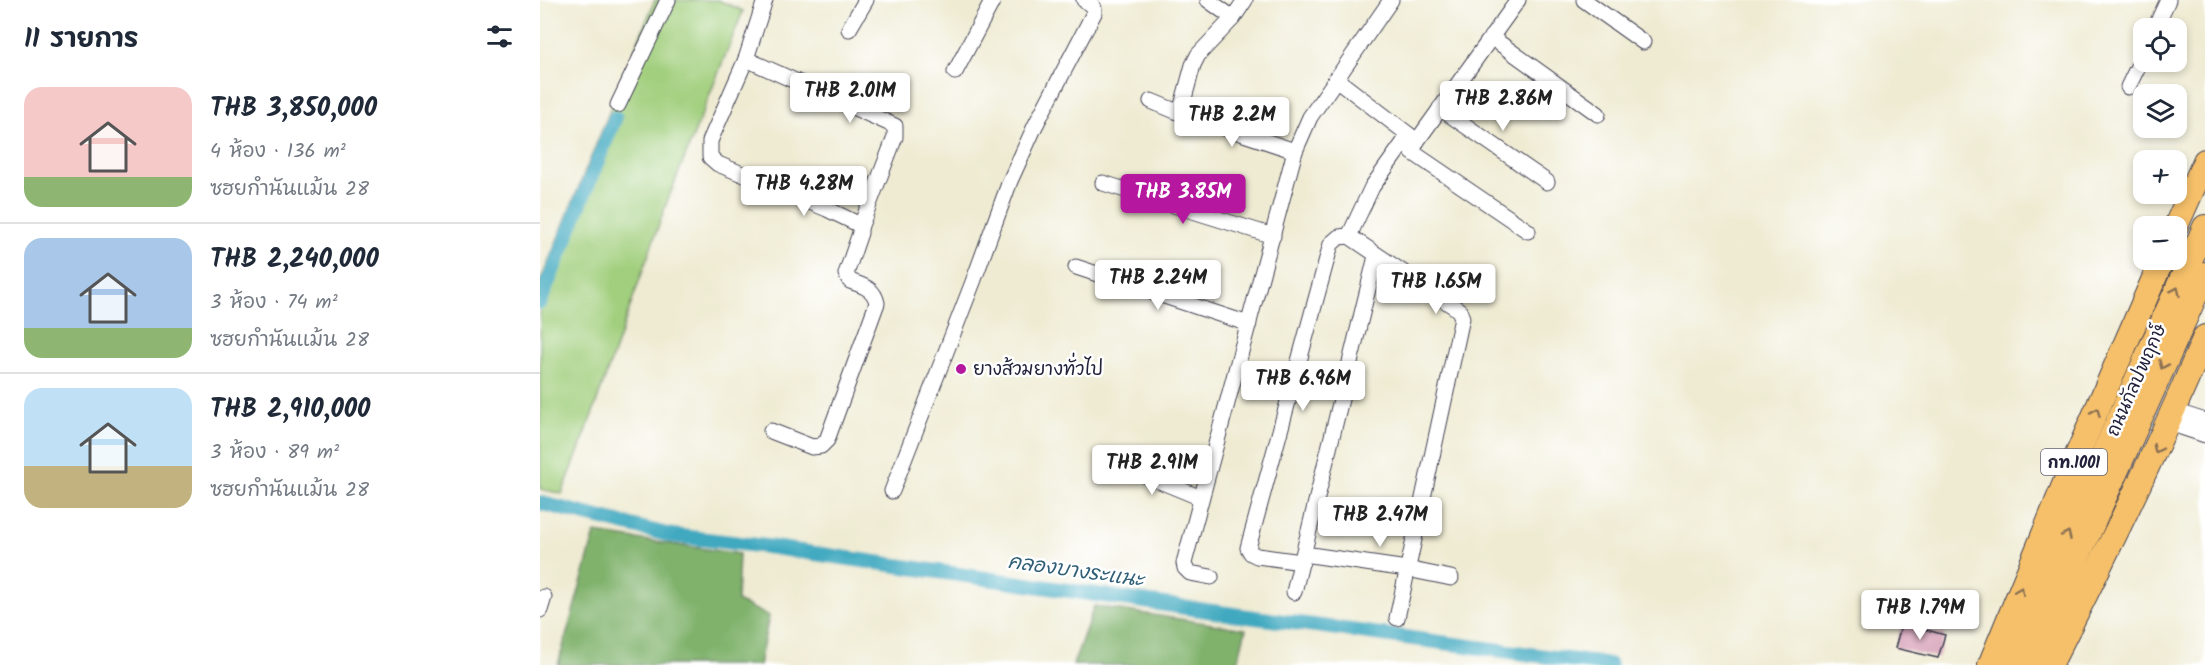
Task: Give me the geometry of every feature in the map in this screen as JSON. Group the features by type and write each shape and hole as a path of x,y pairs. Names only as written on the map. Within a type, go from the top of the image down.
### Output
{"main road":[{"path":"2181,216 2202,170"},
{"name":"ถนนกัลปพฤกษ์","path":"2029,665 2205,227"},
{"name":"ถนนกัลปพฤกษ์","path":"1990,665 2064,485 2158,270"},
{"name":"ถนนกัลปพฤกษ์","path":"2009,665 2135,405 2205,274"},
{"path":"2050,665 2136,494 2205,337"}],"street":[{"path":"618,105 668,0"},
{"path":"765,0 746,59 710,141 710,157 718,164 827,209 858,224 860,228"},
{"path":"849,29 866,0"},
{"path":"955,72 993,0"},
{"path":"891,491 973,282 1010,180 1035,126 1094,13 1091,4 1084,0"},
{"path":"1208,0 1233,18"},
{"path":"1180,113 1193,65 1198,55 1233,18 1245,0"},
{"path":"1211,577 1190,573 1184,563 1295,151 1310,117 1391,0"},
{"path":"1349,236 1372,187 1440,108 1518,0"},
{"path":"1584,0 1643,42"},
{"path":"2160,18 2168,0"},
{"path":"1491,38 1598,114"},
{"path":"746,59 895,126 895,137 860,228 846,274 850,282 868,288 876,294 878,303 827,440 821,446 812,447 771,431"},
{"path":"2128,87 2135,72"},
{"path":"1336,79 1413,138"},
{"path":"1151,101 1180,113 1295,151"},
{"path":"1440,108 1547,182"},
{"path":"1413,138 1413,154 1528,231"},
{"path":"1103,183 1273,236"},
{"path":"1397,618 1407,569 1462,318 1459,310 1349,236 1339,237 1331,244 1248,548 1251,554 1257,556 1303,558 1407,569 1451,578"},
{"path":"1294,592 1376,255"},
{"path":"1076,267 1250,324"},
{"path":"2171,417 2205,422"},
{"path":"2171,417 2205,435"},
{"path":"1116,463 1201,498"}],"green space":[{"path":"655,0 718,0 743,11 667,202 562,494 540,489 540,282"},
{"path":"595,533 739,554 737,601 769,616 759,665 558,665"},
{"path":"1094,606 1246,629 1237,665 1073,665"}],"building":[{"path":"1902,623 1945,635 1938,658 1895,648"}],"waterway":[{"path":"540,302 615,118"},
{"name":"คลองบางระแนะ","path":"540,503 669,535 770,547 1244,616 1610,665"}],"place":[{"name":"ยางส้วมยางทั่วไป","path":"961,369"}]}
